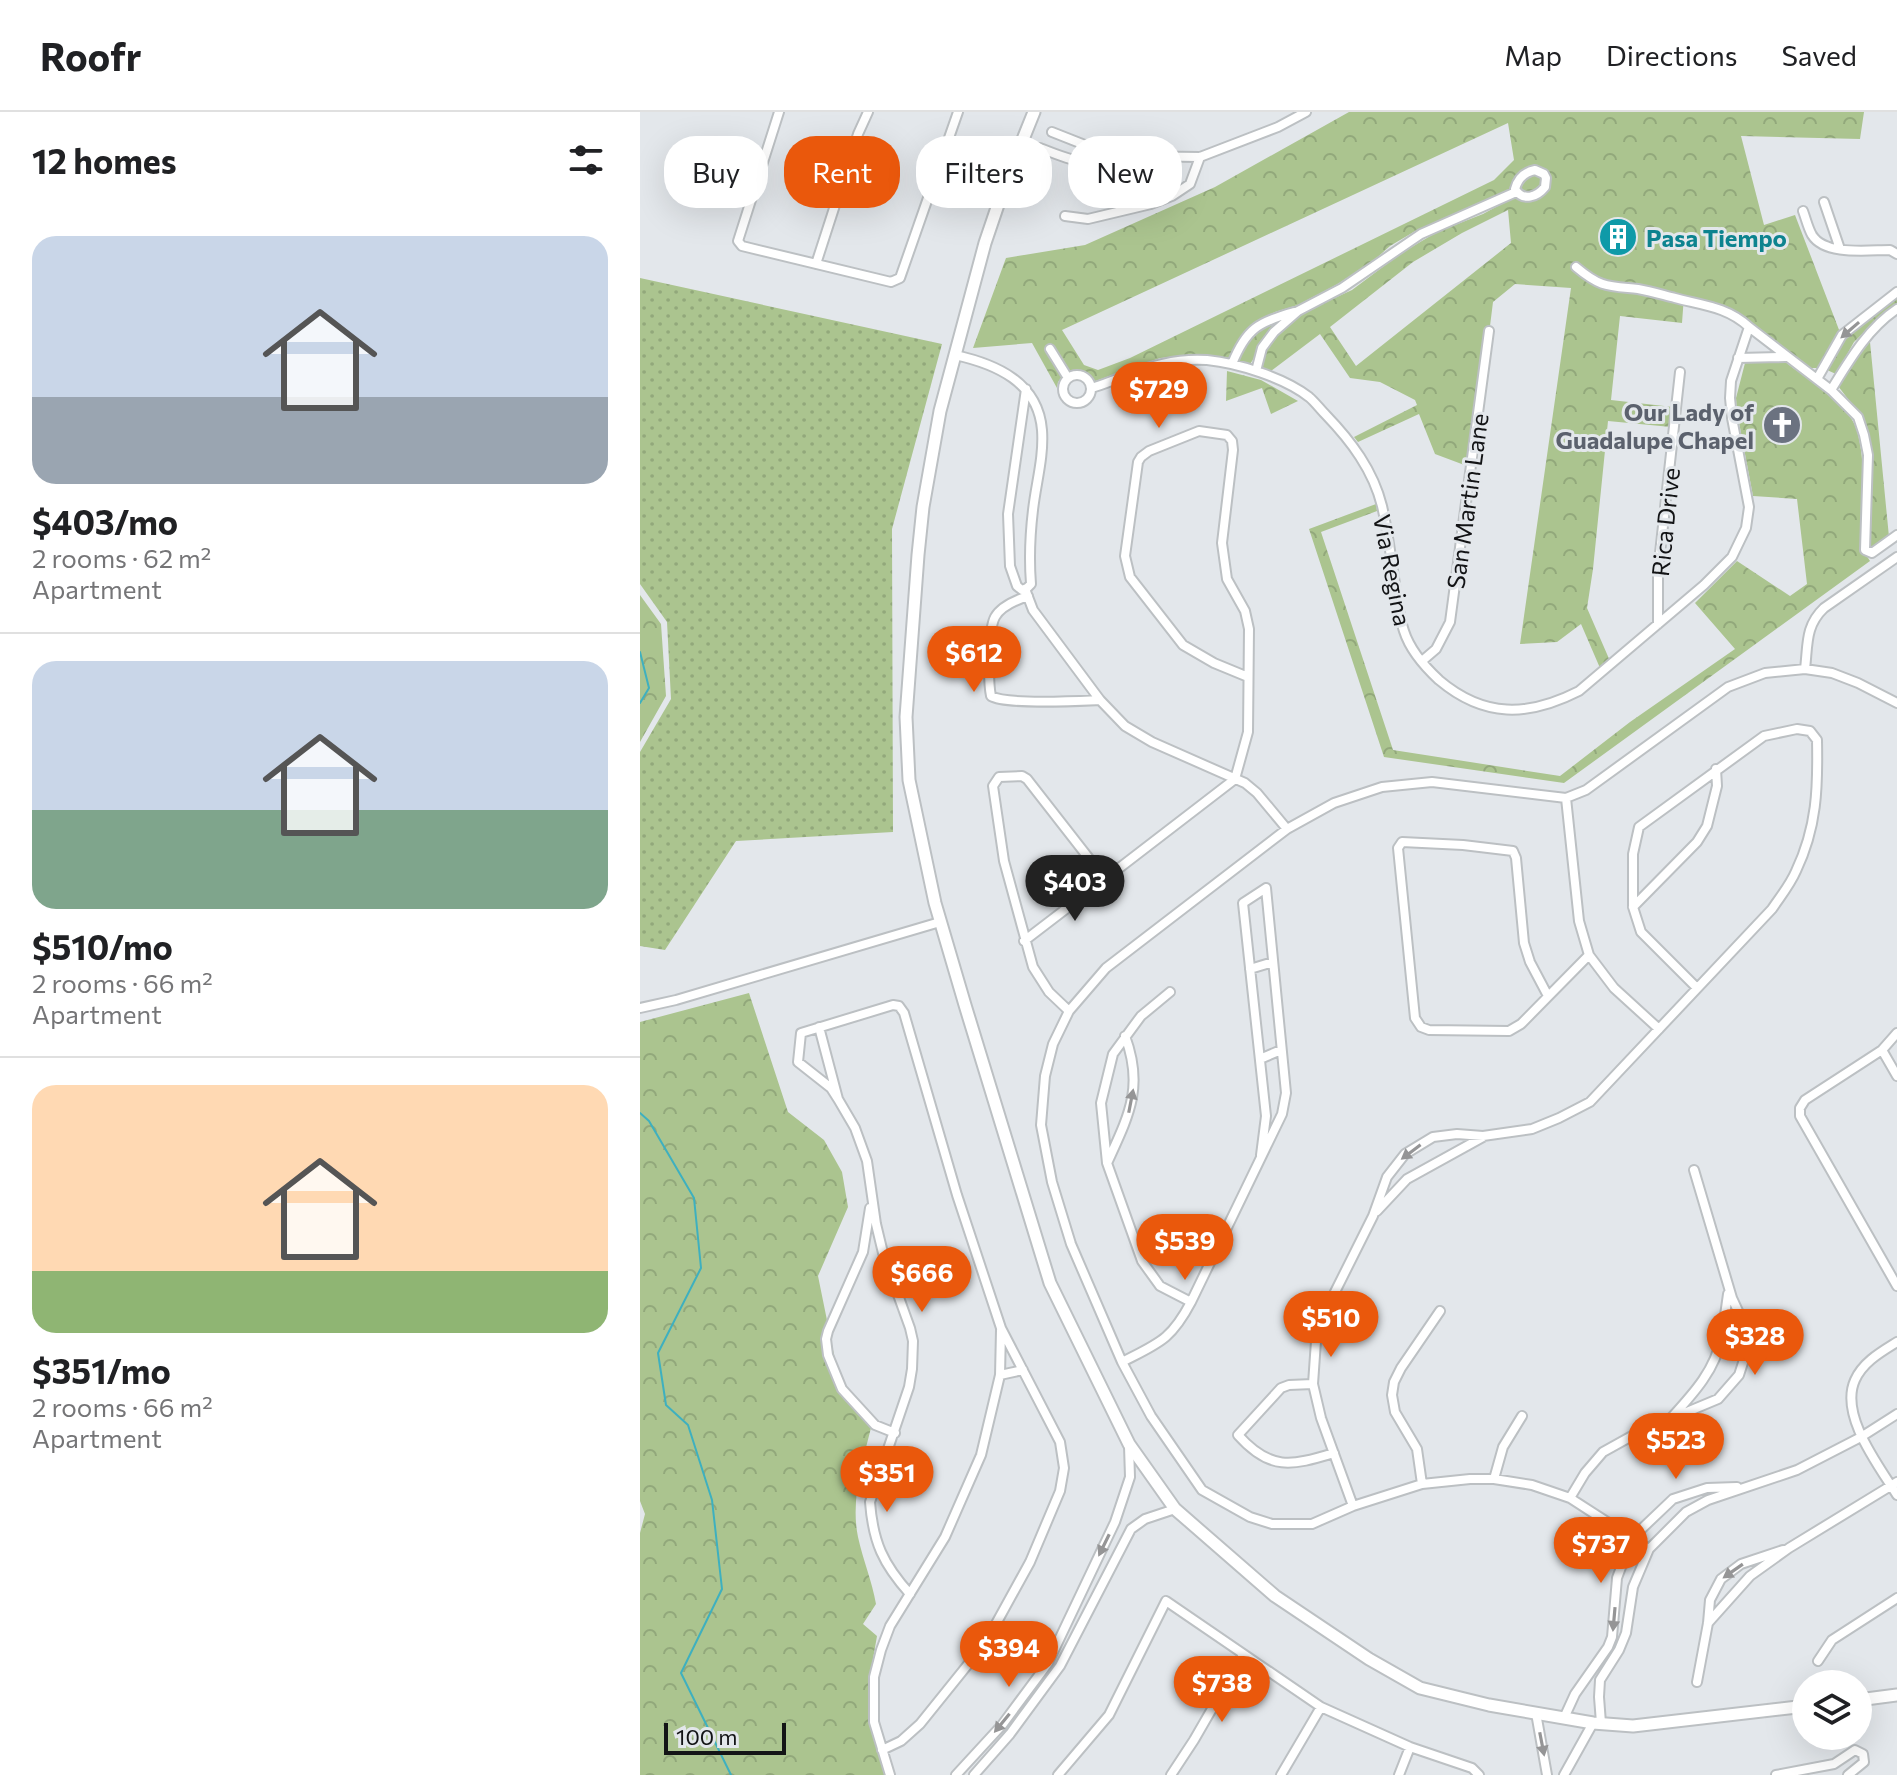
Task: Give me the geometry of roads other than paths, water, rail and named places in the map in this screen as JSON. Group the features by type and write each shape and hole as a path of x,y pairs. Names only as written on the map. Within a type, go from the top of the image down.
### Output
{"street":[{"path":"779,112 738,241 742,246 891,282 900,278 958,112"},
{"path":"816,264 868,112"},
{"path":"1034,112 985,243 940,411 923,507 906,717 909,780 940,922 1050,1283 1129,1444 1175,1509 1275,1596 1369,1659 1420,1688 1489,1705 1597,1723 1633,1726 1792,1708"},
{"path":"1182,157 1200,157 1278,127 1306,112"},
{"path":"1052,132 1068,138"},
{"path":"1065,216 1088,219 1172,196 1190,184 1200,157"},
{"path":"1232,364 1242,341 1251,331 1342,288 1421,234 1516,192"},
{"path":"1824,202 1840,249"},
{"path":"1803,211 1812,235 1829,248 1890,250 1897,254"},
{"path":"1576,267 1587,277 1614,288 1638,289 1717,307 1738,317 1831,390 1858,417 1866,445 1865,550 1872,553 1897,535"},
{"path":"1817,379 1842,335 1897,292"},
{"path":"1831,390 1869,335 1897,309"},
{"path":"1256,371 1262,348 1274,332 1298,311"},
{"name":"Via Regina","path":"1091,388 1169,362 1207,360 1256,371 1308,396 1359,454 1374,482 1381,503 1404,633 1411,648 1441,681 1464,698 1500,710 1526,710 1556,703 1579,691 1704,585 1732,557 1746,528 1749,507 1732,418 1731,381 1749,327"},
{"name":"San Martin Lane","path":"1422,661 1436,649 1450,622 1489,331"},
{"path":"1050,349 1068,378"},
{"path":"955,355 1000,369 1026,389 1035,404 1042,428 1041,463 1029,549 1031,584 1026,593 1000,611 994,619 990,653 991,696 1013,701 1100,700"},
{"path":"1738,358 1787,357"},
{"name":"Rica Drive","path":"1658,624 1658,571 1680,372"},
{"path":"1076,375 1084,377 1091,388 1085,400 1071,401 1064,395 1068,378 1076,375"},
{"path":"1026,389 1008,514 1010,566 1017,586 1026,593 1033,610 1100,700 1125,726 1152,742 1235,779 1257,793 1287,829"},
{"path":"1024,941 1235,779 1248,732 1249,629 1245,611 1227,579 1222,543 1233,450 1232,441 1227,435 1199,431 1149,451 1138,462 1126,565 1130,577 1183,645 1214,663 1248,677"},
{"path":"1805,669 1809,630 1814,617 1896,561"},
{"path":"1649,1549 1570,1498 1532,1485 1494,1479 1422,1484 1353,1506 1312,1524 1272,1524 1250,1517 1202,1490 1151,1416 1122,1362 1071,1244 1052,1182 1041,1125 1045,1076 1053,1044 1069,1011 1106,968 1287,829 1334,803 1382,787 1432,782 1566,798 1586,790 1728,687 1765,673 1805,669 1832,673 1897,703"},
{"path":"1353,1506 1321,1418 1313,1384 1316,1341 1330,1302 1373,1216 1387,1177 1405,1154 1433,1137 1457,1134 1483,1136 1532,1129 1590,1102 1772,909 1795,873 1809,839 1816,810 1817,740 1810,731 1797,729 1764,736 1639,827 1633,854 1633,907 1641,932 1697,988"},
{"path":"1633,907 1697,842 1707,826 1717,786 1716,769"},
{"path":"1069,1011 1049,992 1033,967 1024,941 1004,861 993,786 999,777 1022,776 1027,779 1105,879"},
{"path":"1566,798 1579,921 1589,955 1614,988 1659,1029"},
{"path":"1548,996 1524,943 1513,851 1402,842 1398,848 1415,1018 1421,1027 1429,1030 1509,1031 1521,1024 1589,955"},
{"path":"1122,1362 1169,1336 1179,1324 1282,1114 1286,1093 1266,888 1243,903 1266,1116 1261,1155"},
{"path":"640,1008 940,922"},
{"path":"1250,969 1273,962"},
{"path":"1170,992 1141,1016 1113,1054 1101,1103 1107,1163 1142,1261 1160,1286 1191,1302"},
{"path":"882,1750 901,1741 920,1724 986,1642 1030,1562 1060,1491 1064,1468 1060,1442 1001,1328 957,1195 904,1013 899,1006 893,1005 801,1033 798,1062 831,1088 855,1128 867,1161 883,1253 913,1341 909,1387 870,1502 878,1546 892,1574 910,1594"},
{"path":"819,1027 838,1099"},
{"path":"1897,1033 1882,1050 1805,1100 1800,1108 1800,1116 1897,1286"},
{"path":"1107,1163 1128,1117 1134,1093 1131,1051 1125,1036"},
{"path":"1260,1059 1281,1050"},
{"path":"1882,1050 1897,1076"},
{"path":"1373,1216 1407,1179 1483,1136"},
{"path":"1570,1498 1603,1452 1639,1432 1718,1399 1739,1375 1749,1344 1729,1290 1694,1170"},
{"path":"871,1195 863,1252 826,1339 828,1355 842,1389 875,1425 895,1433"},
{"path":"863,1252 883,1253"},
{"path":"1669,1420 1693,1395 1709,1371 1721,1341 1729,1290"},
{"path":"1422,1484 1417,1449 1395,1412 1392,1395 1401,1368 1440,1311"},
{"path":"890,1775 874,1722 874,1677 890,1626 945,1537 981,1455 1000,1375 1001,1328"},
{"path":"1897,1342 1869,1361 1854,1381 1851,1409 1861,1437 1894,1484 1897,1495"},
{"path":"1000,1375 1023,1370"},
{"path":"1313,1384 1281,1388 1238,1435 1263,1457 1286,1464 1334,1453"},
{"path":"1564,1775 1597,1723 1600,1680 1626,1633 1633,1587 1649,1549 1686,1512 1708,1500 1797,1470 1861,1437 1897,1414"},
{"path":"1494,1479 1503,1447 1522,1416"},
{"path":"956,1775 1002,1725 1048,1663 1115,1522 1130,1477 1129,1444"},
{"path":"1708,1623 1750,1576 1789,1548 1894,1484"},
{"path":"1564,1718 1575,1694 1612,1637 1617,1578 1632,1538 1673,1499 1707,1488 1749,1486"},
{"path":"974,1775 1010,1734 1060,1666 1131,1529 1145,1519 1175,1509"},
{"path":"1115,1522 1131,1529"},
{"path":"1697,1682 1710,1600 1721,1579 1741,1564 1789,1548"},
{"path":"1818,1661 1832,1640 1897,1598"},
{"path":"1058,1775 1109,1715 1166,1601 1321,1707 1410,1747 1472,1768 1479,1775"},
{"path":"1063,1630 1075,1638"},
{"path":"1171,1775 1243,1655"},
{"path":"1872,1698 1897,1695"},
{"path":"1281,1775 1321,1707"},
{"path":"1536,1713 1550,1774"},
{"path":"1399,1775 1410,1747"},
{"path":"1776,1775 1834,1764 1855,1750 1863,1754 1864,1762 1848,1775"},
{"path":"1834,1764 1841,1775"}],"waterway":[{"path":"640,652 649,688 640,703"},
{"path":"640,1113 649,1121 694,1198 701,1268 658,1353 666,1405 688,1425 712,1500 722,1589 681,1673 731,1775"}],"place":[{"name":"Pasa Tiempo","path":"1618,237"},
{"name":"Our Lady of Guadalupe Chapel","path":"1782,425"}]}
